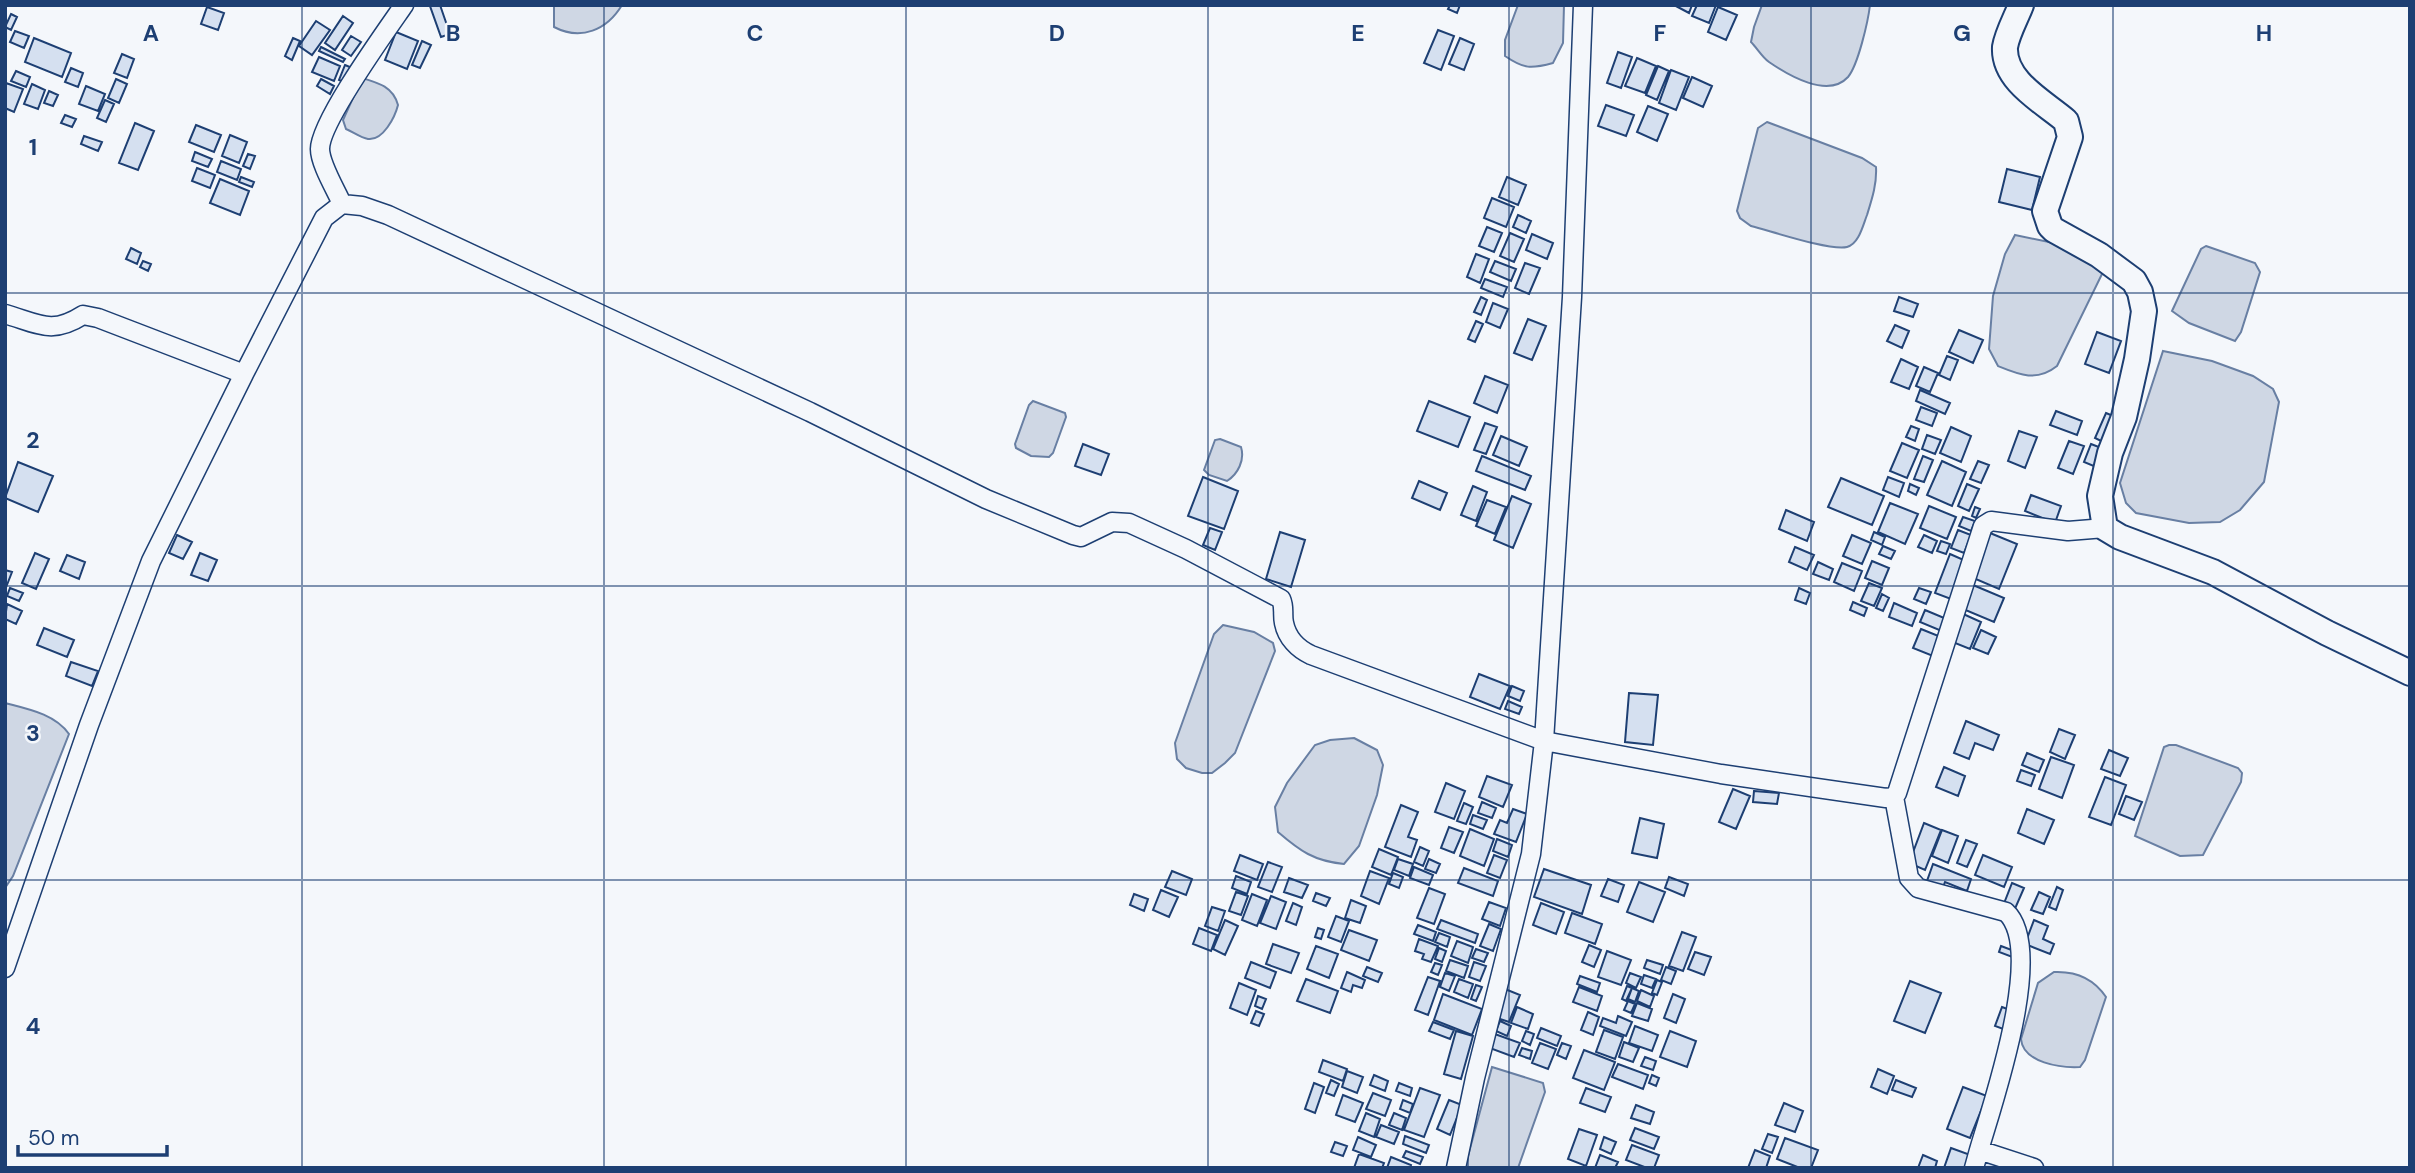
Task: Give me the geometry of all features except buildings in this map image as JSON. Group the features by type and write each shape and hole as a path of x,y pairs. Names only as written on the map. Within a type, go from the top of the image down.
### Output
{"street":[{"path":"342,204 320,149 323,139 329,122 364,64 404,5"},
{"path":"1456,1168 1475,1078 1531,854 1544,741 1572,297 1583,5"},
{"path":"2021,5 2005,46 2008,68 2016,79 2066,121 2070,129 2070,137 2045,211 2046,219 2060,235 2099,255 2134,281 2140,292 2144,311 2124,417 2110,453 2100,496 2105,528"},
{"path":"5,968 89,725 150,561 324,218 342,204 362,206 388,215 810,412 986,499 1073,535 1081,537 1112,522 1129,523 1186,549 1281,599 1284,624 1300,650 1544,741 1721,774 1894,797"},
{"path":"5,314 51,327 66,326 83,315 98,318 244,374"},
{"path":"1974,1168 2012,1031 2022,966 2020,939 2012,917 2006,912 1913,885 1909,878 1894,797 1983,526 1991,520 2068,531 2105,528 2120,537 2213,572 2327,633 2410,673"},
{"path":"1979,1150 2034,1168"}],"shaded area":[{"path":"554,5 622,5 601,27 574,33 554,27"},
{"path":"1518,5 1564,5 1563,43 1553,63 1528,67 1505,56 1505,40"},
{"path":"1762,5 1870,5 1859,53 1848,77 1830,86 1808,83 1766,60 1751,42"},
{"path":"362,78 389,90 398,105 388,127 373,139 346,129 343,120"},
{"path":"1767,122 1862,158 1876,167 1875,185 1867,215 1860,234 1851,245 1839,247 1814,243 1751,226 1740,218 1737,211 1758,128"},
{"path":"2015,235 2073,247 2103,272 2057,366 2042,374 2021,374 1998,366 1989,349 1993,296 2005,254"},
{"path":"2206,246 2255,263 2260,272 2241,332 2235,341 2189,323 2172,311 2201,249"},
{"path":"2163,351 2212,361 2253,376 2273,389 2279,402 2264,482 2240,510 2220,522 2189,523 2136,513 2126,503 2120,483"},
{"path":"1033,401 1065,413 1066,417 1053,453 1049,457 1031,456 1016,448 1015,444 1029,405"},
{"path":"1220,439 1241,447 1242,452 1240,466 1227,481 1209,475 1204,470 1215,440"},
{"path":"1223,625 1254,632 1273,643 1275,651 1235,753 1212,773 1202,773 1186,768 1177,759 1175,743 1214,634"},
{"path":"5,703 49,717 69,734 13,876 5,888"},
{"path":"1354,738 1377,750 1383,765 1377,795 1359,846 1344,864 1333,863 1301,850 1278,832 1275,807 1287,783 1315,745 1330,740"},
{"path":"2176,745 2238,768 2242,773 2241,782 2203,855 2180,856 2135,836 2164,747"},
{"path":"2054,972 2084,977 2096,985 2106,997 2085,1060 2080,1067 2044,1062 2028,1054 2023,1047 2021,1039 2038,983"},
{"path":"1492,1067 1543,1083 1545,1092 1518,1168 1468,1168 1468,1156"}]}
